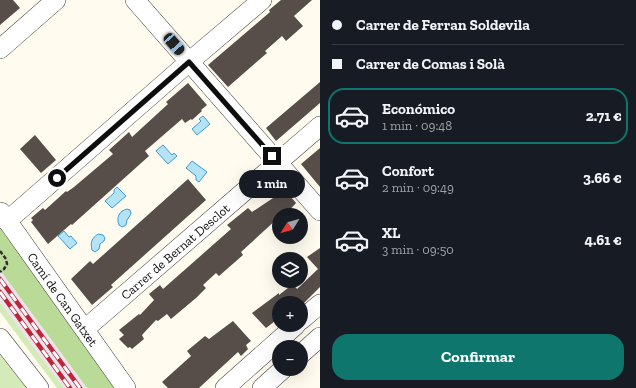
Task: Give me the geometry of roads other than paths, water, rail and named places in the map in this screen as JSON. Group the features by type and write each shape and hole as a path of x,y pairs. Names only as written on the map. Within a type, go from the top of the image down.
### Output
{"street":[{"path":"0,49 56,0"},
{"path":"135,0 320,211"},
{"path":"4,216 262,0"},
{"name":"Carrer de Bernat Desclot","path":"85,329 320,126"},
{"name":"Camí de Can Gatxet","path":"4,216 126,388"},
{"path":"308,314 320,304"},
{"path":"224,388 288,332"},
{"path":"308,348 320,337"},
{"path":"0,338 38,388"},
{"path":"262,388 276,376"}],"water":[{"path":"203,116 210,124 197,135 192,129 201,121 199,119"},
{"path":"163,145 172,155 174,153 177,156 168,164 156,151"},
{"path":"192,161 207,172 199,182 196,180 196,176 186,168"},
{"path":"117,187 126,196 112,208 105,201 114,193 114,190"},
{"path":"127,209 130,210 131,214 126,225 122,227 119,225 118,217 122,211"},
{"path":"64,231 77,243 70,249 58,236"},
{"path":"98,234 103,235 105,238 100,244 99,249 95,252 92,250 91,242"}],"railway":[{"path":"0,279 80,388"},
{"path":"0,292 70,388"}]}
